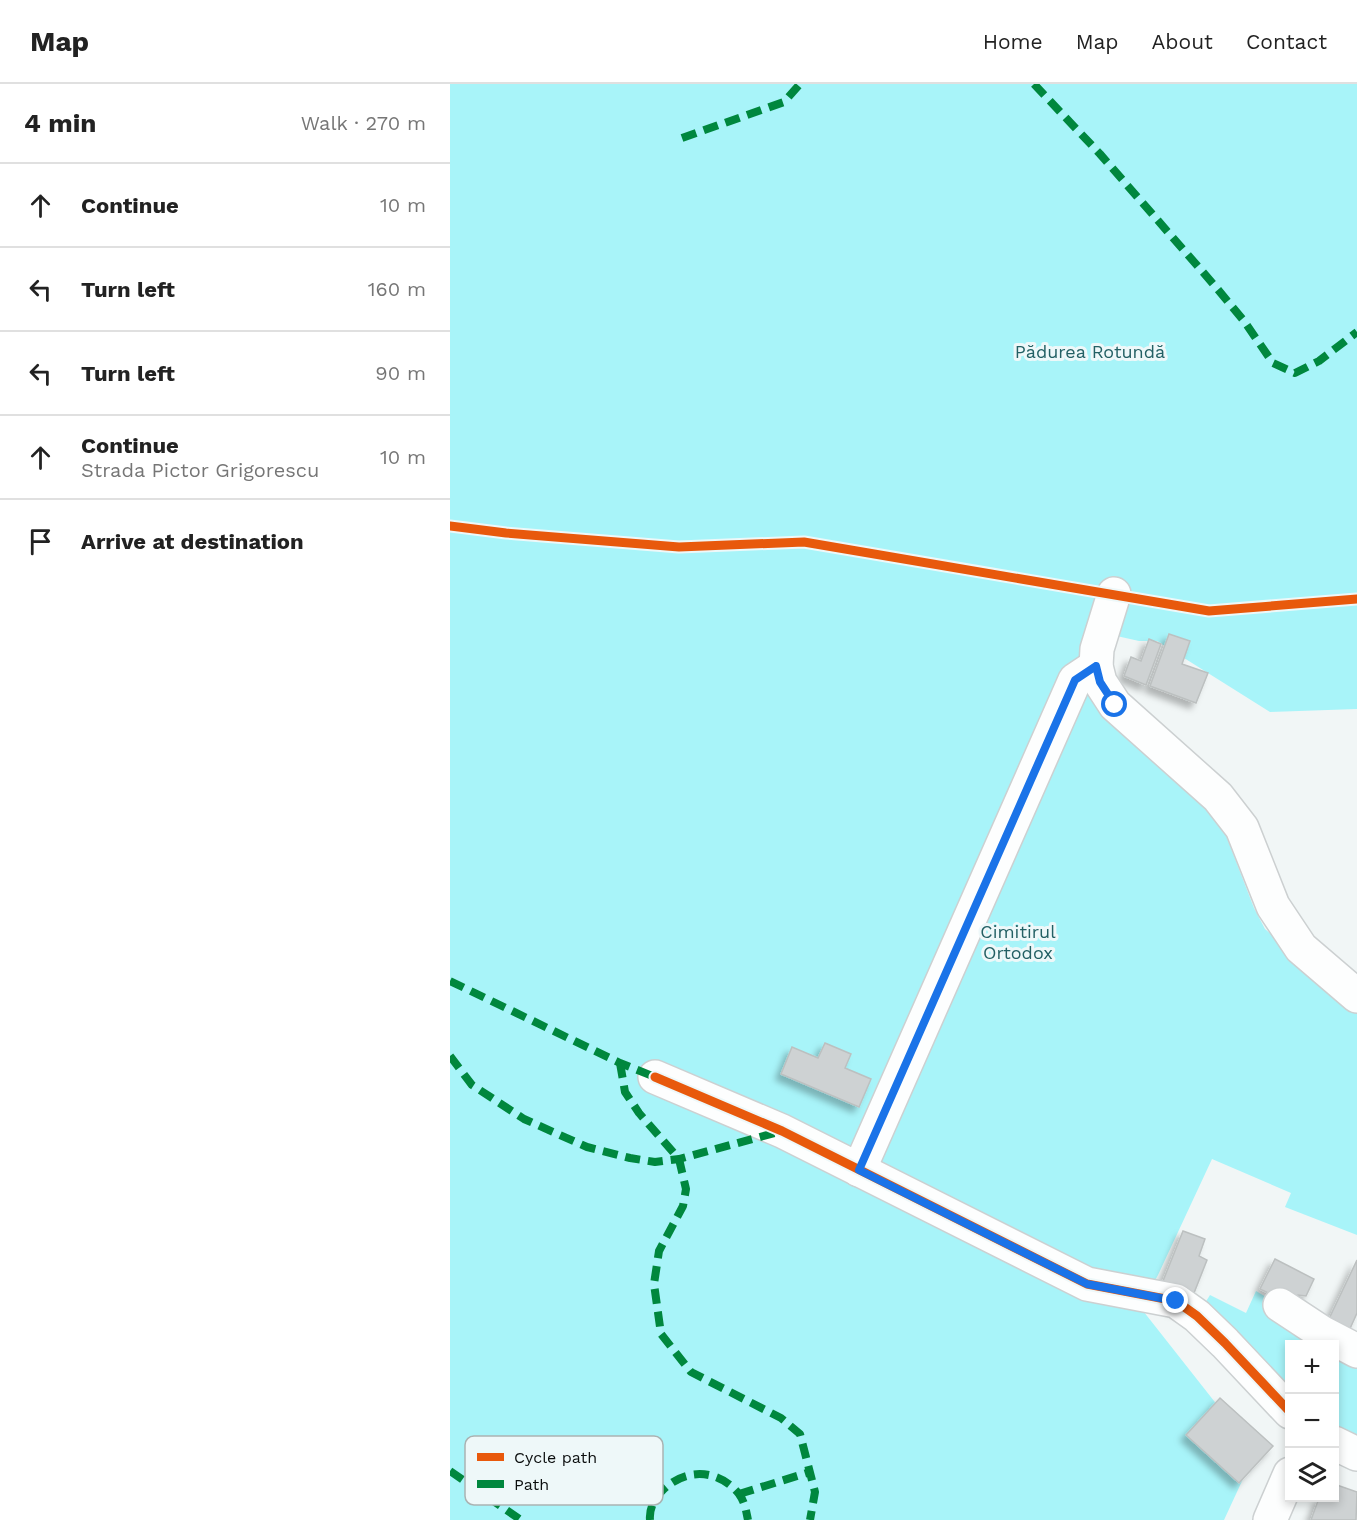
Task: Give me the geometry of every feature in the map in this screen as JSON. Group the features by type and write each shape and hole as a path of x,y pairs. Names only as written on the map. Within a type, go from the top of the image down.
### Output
{"street":[{"path":"1114,594 1097,650 1096,666 1100,682 1115,705 1218,797 1242,828 1273,906 1301,948 1357,996"},
{"path":"859,1170 1075,680 1096,666"},
{"path":"655,1077 782,1131 1087,1284 1176,1301 1197,1316 1285,1407"},
{"path":"1280,1305 1321,1332 1357,1351"},
{"path":"1339,1445 1357,1454"},
{"path":"1270,1520 1285,1486"}],"green space":[{"path":"450,84 1357,84 1357,709 1270,712 1157,641 1139,641 1090,630 1084,687 1217,812 1254,908 1265,929 1357,1008 1357,1235 1285,1207 1291,1193 1212,1159 1158,1275 1140,1307 1255,1453 1224,1520 450,1520"},
{"path":"1256,1291 1338,1340 1285,1340 1285,1408 1197,1316 1210,1295 1246,1313"},
{"path":"1339,1340 1357,1351 1357,1454 1339,1445"}],"building":[{"path":"1169,634 1190,641 1182,664 1208,673 1196,703 1150,686"},
{"path":"1149,639 1161,644 1146,685 1124,676 1131,657 1141,661"},
{"path":"825,1043 851,1054 845,1068 871,1079 859,1107 781,1074 792,1047 818,1058"},
{"path":"1183,1231 1205,1239 1199,1256 1207,1260 1194,1293 1163,1281"},
{"path":"1275,1259 1314,1279 1306,1296 1298,1295 1293,1305 1260,1289"},
{"path":"1357,1260 1357,1313 1348,1333 1327,1323"},
{"path":"1220,1398 1273,1446 1239,1483 1186,1435"},
{"path":"1339,1486 1357,1492 1356,1520 1311,1520 1318,1502 1339,1502"}],"marked path":[{"path":"682,138 784,102 800,84"},
{"path":"1034,84 1100,154 1215,286 1244,321 1273,363 1295,373 1319,361 1357,332"},
{"path":"450,981 620,1063 655,1077"},
{"path":"450,1056 472,1085 524,1119 587,1147 630,1158 655,1162 679,1159 782,1131"},
{"path":"620,1063 625,1092 639,1113 679,1159 686,1189 683,1206 659,1251 654,1284 661,1334 691,1372 781,1418 800,1434 815,1492 810,1520"},
{"path":"450,1471 465,1481"},
{"path":"739,1494 810,1472"},
{"path":"663,1490 671,1483 690,1475 701,1474 721,1479 731,1485 743,1500 748,1520"},
{"path":"499,1505 521,1520"},
{"path":"650,1520 653,1505"}],"cycle path":[{"path":"450,526 506,533 679,547 804,542 1209,611 1357,599"},
{"path":"655,1077 782,1131 1087,1284 1176,1301 1197,1316 1225,1343 1285,1407"}],"route":[{"path":"1115,705 1100,682 1096,666 1075,680 859,1170 1087,1284 1176,1301"}],"park label":[{"name":"Pădurea Rotundă","path":"1090,351"},
{"name":"Cimitirul Ortodox","path":"1018,941"}]}
